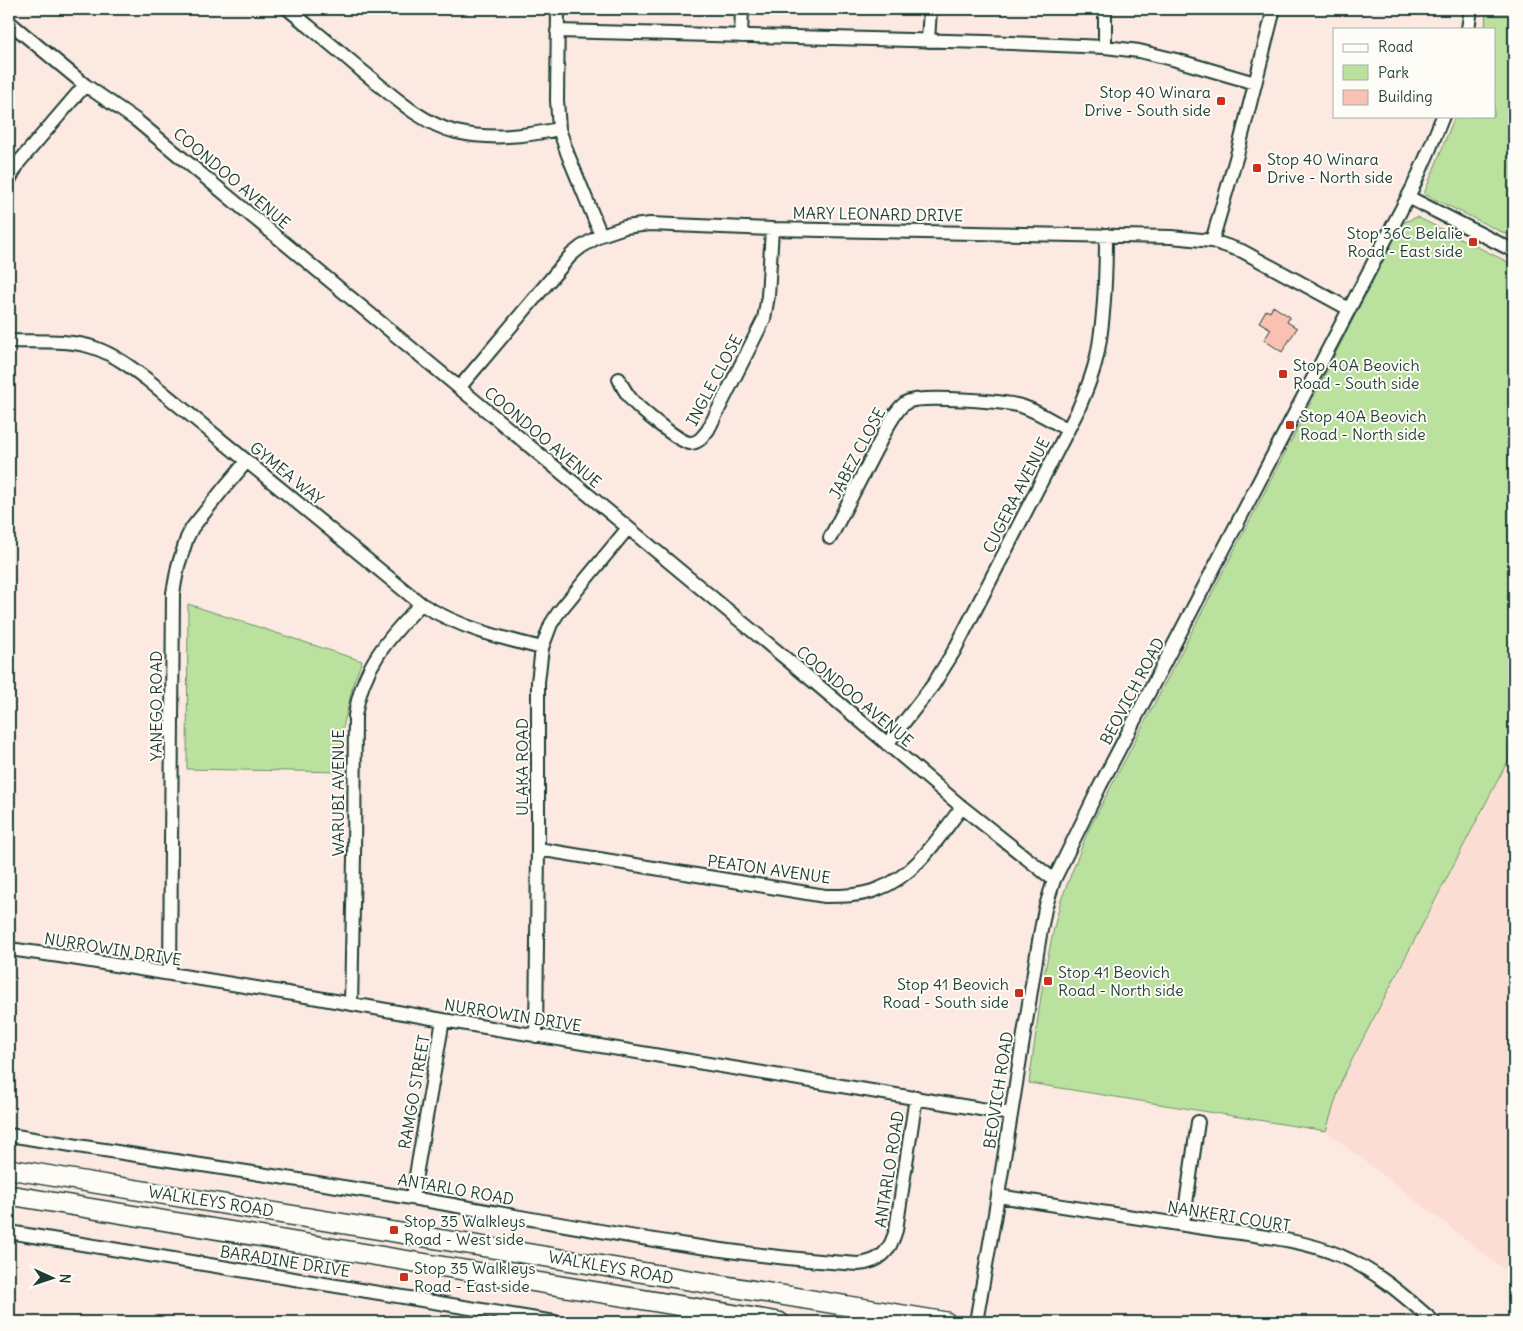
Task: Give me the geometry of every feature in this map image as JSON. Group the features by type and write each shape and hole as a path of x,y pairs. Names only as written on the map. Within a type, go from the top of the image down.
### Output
{"main road":[{"name":"WALKLEYS ROAD","path":"9,1169 946,1322"},
{"name":"WALKLEYS ROAD","path":"9,1195 779,1322"}],"street":[{"path":"288,9 379,85 433,124 457,132 492,136 522,135 559,129"},
{"path":"558,9 557,100 559,129 600,235"},
{"path":"741,36 742,9"},
{"path":"928,42 930,9"},
{"path":"1105,9 1105,48"},
{"path":"1212,241 1274,9"},
{"path":"1468,28 1471,9"},
{"name":"COONDOO AVENUE","path":"9,22 85,85 136,120 962,807 1054,880"},
{"path":"557,31 1105,48 1139,52 1176,60 1255,83"},
{"path":"9,180 19,162 85,85"},
{"name":"BEOVICH ROAD","path":"976,1322 1012,1114 1024,1026 1040,935 1045,908 1054,880 1105,777 1408,197 1442,118"},
{"path":"1408,197 1514,251"},
{"name":"MARY LEONARD DRIVE","path":"459,388 563,263 580,247 600,235 625,227 650,224 1106,235 1171,237 1212,241 1242,251 1349,309"},
{"name":"INGLE CLOSE","path":"619,379 638,406 680,440 687,443 698,441 708,430 764,319 768,296 772,228"},
{"name":"CUGERA AVENUE","path":"887,744 933,685 954,651 1068,430 1086,391 1098,352 1104,306 1106,235"},
{"name":"GYMEA WAY","path":"9,341 74,343 96,348 112,356 149,381 421,604 440,615 476,630 542,648"},
{"name":"JABEZ CLOSE","path":"830,538 888,426 898,411 909,401 930,399 1003,402 1034,411 1068,430"},
{"name":"YANEGO ROAD","path":"170,974 172,602 174,579 192,528 247,461"},
{"name":"ULAKA ROAD","path":"536,1036 538,682 542,648 551,624 558,612 628,528"},
{"name":"WARUBI AVENUE","path":"351,1004 357,703 365,677 379,652 395,630 421,604"},
{"name":"PEATON AVENUE","path":"538,849 825,896 842,896 866,893 879,889 902,875 934,843 962,807"},
{"name":"NURROWIN DRIVE","path":"9,949 1012,1114"},
{"name":"RAMGO STREET","path":"412,1198 443,1020"},
{"name":"ANTARLO ROAD","path":"9,1135 412,1198 727,1250 843,1263 867,1263 882,1256 893,1242 916,1098"},
{"path":"1183,1224 1198,1122"},
{"name":"NANKERI COURT","path":"998,1196 1284,1240 1342,1256 1384,1280 1434,1322"},
{"name":"BARADINE DRIVE","path":"9,1232 555,1322"}],"shaded area":[{"path":"1514,749 1514,1277 1326,1131 1342,1079"}],"green space":[{"path":"1486,9 1514,9 1514,238 1424,194 1454,118 1496,118 1496,28 1485,28"},
{"path":"1417,217 1514,265 1514,749 1342,1079 1326,1131 1029,1083 1044,975 1054,928 1061,900 1088,831 1402,223"},
{"path":"188,604 362,661 354,681 342,732 343,772 187,769"}],"building":[{"path":"1273,306 1290,317 1287,322 1297,328 1282,352 1264,340 1271,329 1259,322 1266,310 1270,312"}],"place":[{"name":"Stop 40 Winara Drive - South side","path":"1221,101"},
{"name":"Stop 40 Winara Drive - North side","path":"1257,168"},
{"name":"Stop 36C Belalie Road - East side","path":"1473,242"},
{"name":"Stop 40A Beovich Road - South side","path":"1283,374"},
{"name":"Stop 40A Beovich Road - North side","path":"1290,425"},
{"name":"Stop 41 Beovich Road - North side","path":"1048,981"},
{"name":"Stop 41 Beovich Road - South side","path":"1019,993"},
{"name":"Stop 35 Walkleys Road - West side","path":"394,1230"},
{"name":"Stop 35 Walkleys Road - East side","path":"404,1277"}]}
